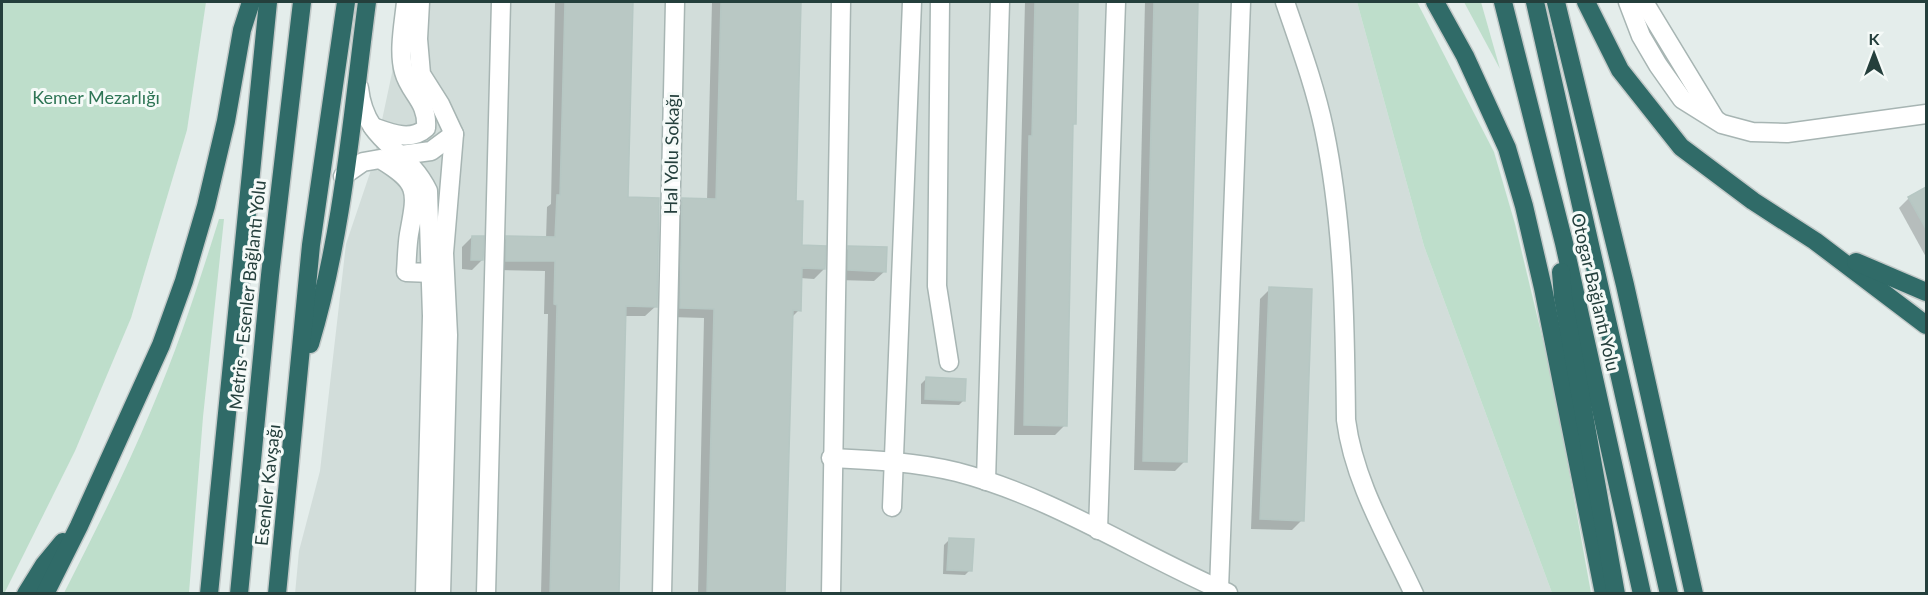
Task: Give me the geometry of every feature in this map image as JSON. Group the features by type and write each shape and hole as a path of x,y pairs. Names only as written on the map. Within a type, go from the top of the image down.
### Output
{"highway":[{"path":"45,594 79,526 161,345 184,281 206,206 226,121 242,30 251,2"},
{"name":"Metris - Esenler Bağlantı Yolu","path":"209,594 268,2"},
{"name":"Metris - Esenler Bağlantı Yolu","path":"239,594 270,275 302,2"},
{"path":"299,381 314,223 345,2"},
{"path":"299,381 322,305 343,176 367,2"},
{"path":"1435,2 1465,56 1507,148 1521,196 1543,288 1604,594"},
{"name":"Otogar Bağlantı Yolu","path":"1503,2 1564,243 1642,594"},
{"name":"Otogar Bağlantı Yolu","path":"1535,2 1669,594"},
{"path":"1556,2 1623,274 1694,594"},
{"path":"1586,2 1620,70 1681,147 1745,195 1815,241 1926,325"},
{"path":"1815,241 1874,272 1926,292"},
{"path":"1564,243 1561,271 1563,297 1616,594"},
{"name":"Esenler Kavşağı","path":"277,594 299,381"},
{"path":"26,594 44,565 79,526"}],"street":[{"path":"371,127 405,136 415,135 426,128 425,108 404,75 402,63 406,2"},
{"path":"420,2 418,39 421,74 440,104 454,134 444,245 448,335 441,594"},
{"path":"486,594 501,2"},
{"name":"Hal Yolu Sokağı","path":"662,594 675,2"},
{"path":"831,594 831,458 841,2"},
{"path":"891,507 912,2"},
{"path":"940,2 937,286 949,362"},
{"path":"986,481 1000,2"},
{"path":"1098,530 1116,2"},
{"path":"831,458 893,461 957,472 986,481 1098,530 1225,591 1241,2"},
{"path":"1286,2 1323,127 1337,206 1344,289 1348,442 1364,485 1414,594"},
{"path":"1628,2 1641,36 1682,99 1716,120 1752,132 1787,133 1926,114"},
{"path":"1644,2 1716,120"},
{"path":"357,74 364,114 371,127 400,154 423,180 428,191 432,273 425,594"},
{"path":"400,154 430,151 454,134"},
{"path":"343,176 363,162 380,159 406,179 416,199 408,237 406,272 432,273"}],"shaded area":[{"path":"396,2 1357,2 1424,246 1552,593 295,594 299,551 320,471 346,244 372,167 392,73"}],"green space":[{"name":"Kemer Mezarlığı","path":"2,2 206,2 187,130 131,318 75,451 4,594 2,593"},
{"path":"1357,2 1417,2 1494,152 1515,224 1553,382 1591,593 1552,593 1424,246"},
{"path":"1464,2 1481,2 1500,69"},
{"path":"219,219 224,219 203,417 189,593 64,593 121,478 152,408 188,315"}],"building":[{"path":"565,2 633,2 628,197 659,198 657,307 626,306 619,594 550,594 557,305 554,304 555,261 506,261 506,236 555,237 557,195 560,195"},
{"path":"721,2 801,2 796,201 803,201 802,245 826,246 825,269 802,268 801,311 793,310 785,594 707,594 714,309 680,308 682,198 716,199"},
{"path":"1035,2 1078,2 1076,124 1073,124 1067,426 1024,425 1029,136 1032,136"},
{"path":"1154,2 1198,2 1187,462 1143,461"},
{"path":"1926,187 1926,229 1908,197"},
{"path":"472,236 484,236 483,260 471,260"},
{"path":"848,246 887,247 886,272 848,270"},
{"path":"1269,287 1312,289 1304,521 1260,519"},
{"path":"926,377 966,379 965,401 925,399"},
{"path":"949,538 974,539 972,571 947,570"}]}
